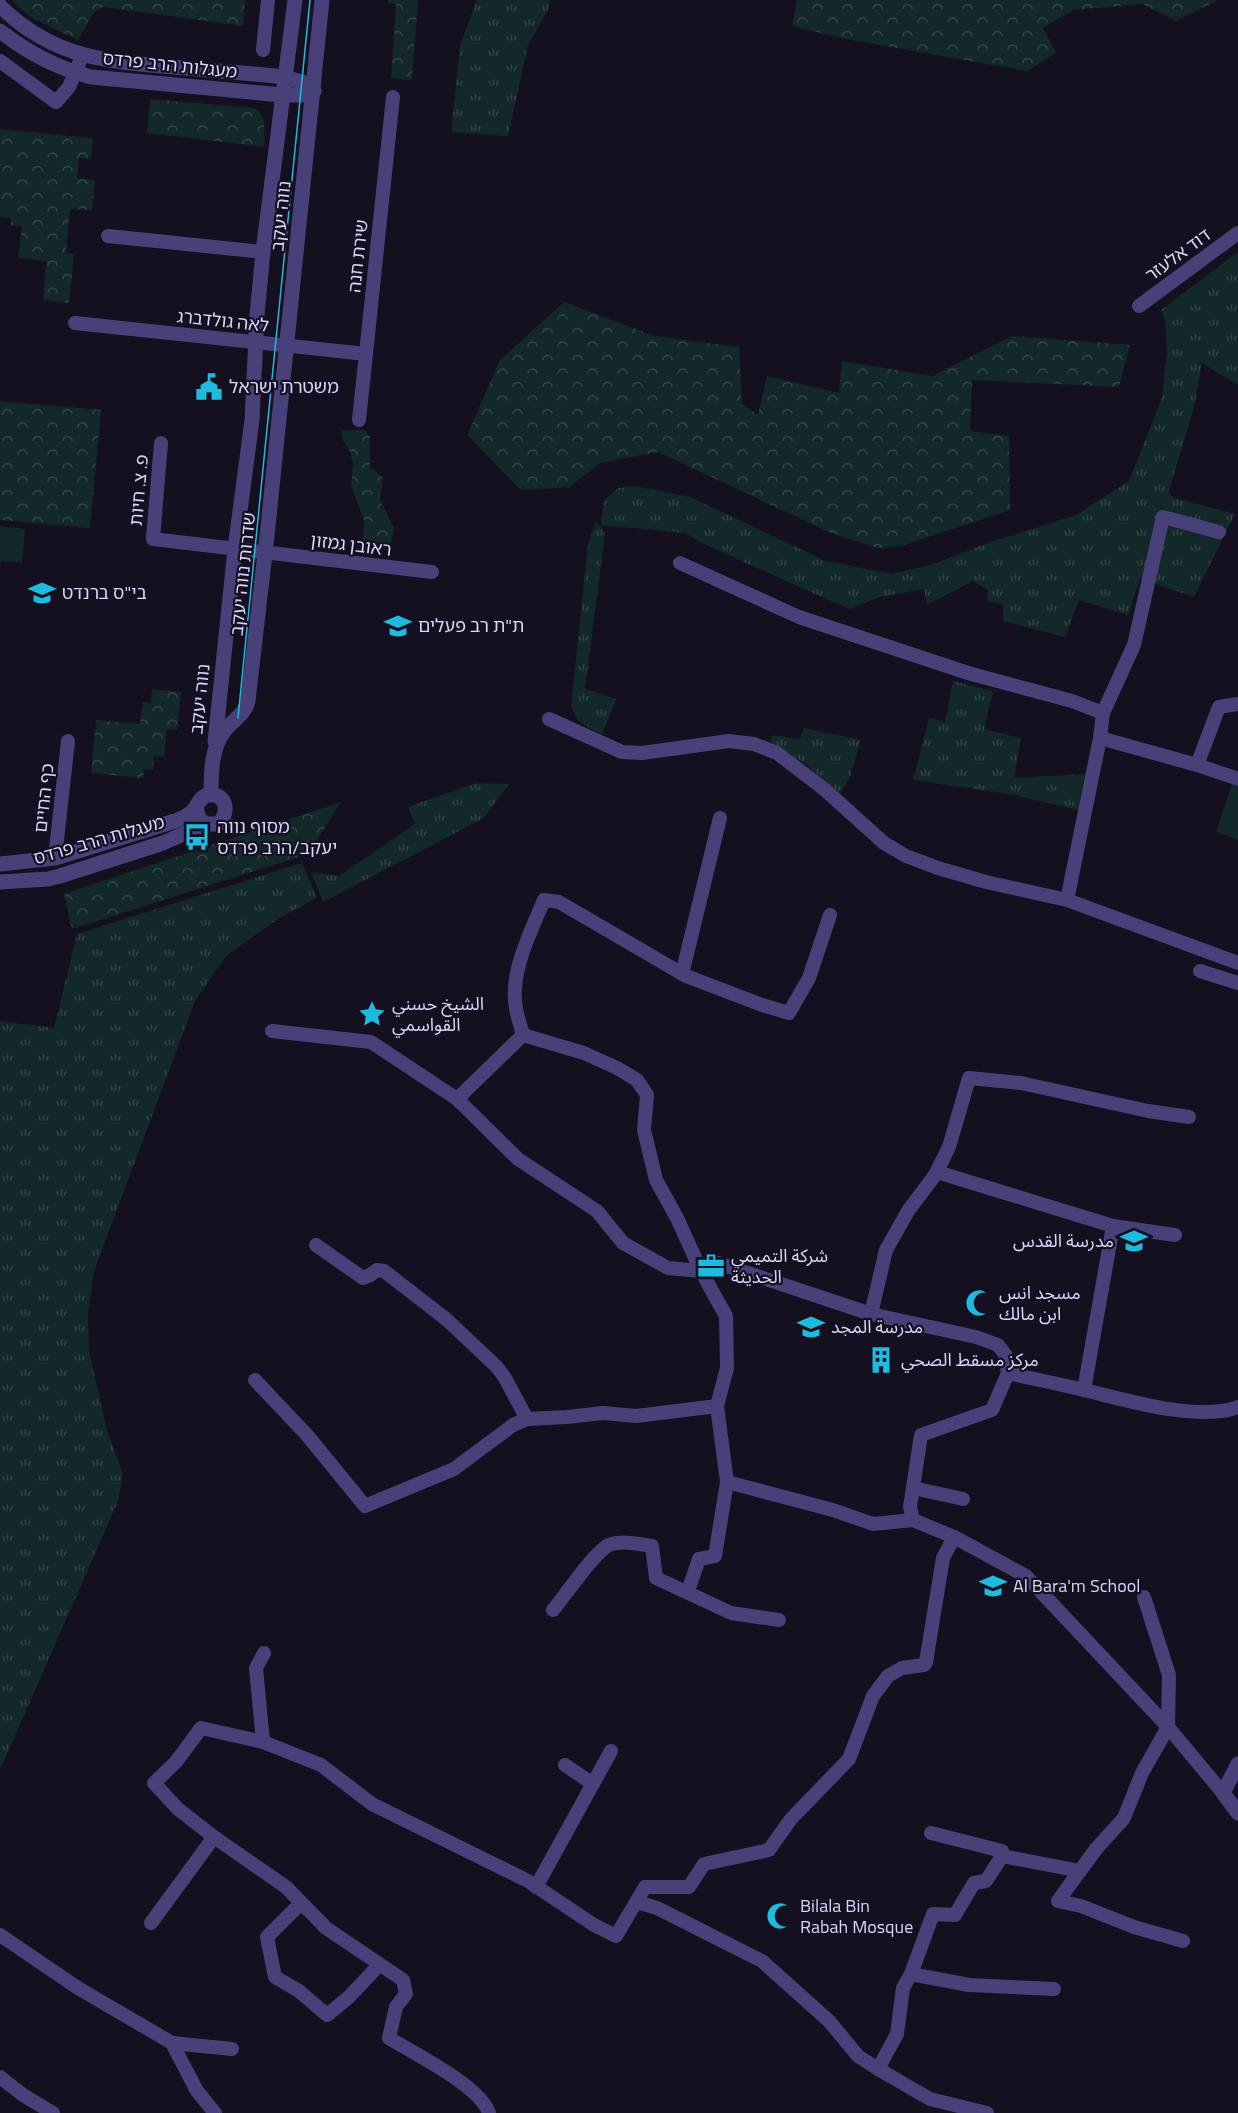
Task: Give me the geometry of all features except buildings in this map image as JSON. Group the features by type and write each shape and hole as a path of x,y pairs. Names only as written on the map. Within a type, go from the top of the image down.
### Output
{"street":[{"path":"263,50 268,0"},
{"path":"108,236 263,252 294,0"},
{"path":"314,91 322,0"},
{"name":"מעגלות הרב פרדס","path":"0,6 30,32 82,56 112,62 284,77"},
{"name":"מעגלות הרב פרדס","path":"0,31 22,48 44,60 76,73 110,80 282,95 301,95 314,91"},
{"path":"0,61 56,102 69,87 82,56"},
{"path":"284,77 302,82 314,91"},
{"name":"נווה יעקב","path":"287,346 314,91"},
{"name":"שירת חנה","path":"359,420 393,97"},
{"name":"דוד אלעזר","path":"1139,306 1238,233"},
{"name":"נווה יעקב","path":"256,343 263,252"},
{"name":"לאה גולדברג","path":"75,323 366,354"},
{"name":"שדרות נווה יעקב","path":"240,509 252,420 256,343"},
{"name":"שדרות נווה יעקב","path":"211,795 214,751 222,734 247,706 287,346"},
{"name":"פ. צ. חיות","path":"153,539 161,443"},
{"name":"נווה יעקב","path":"214,751 240,509"},
{"path":"1067,900 1103,713 1134,645 1163,517 1220,532"},
{"name":"ראובן גמזון","path":"153,539 432,572"},
{"path":"680,563 799,618 968,673 1072,701 1103,713"},
{"path":"1197,765 1219,707 1238,704"},
{"path":"549,719 622,752 642,753 729,741 754,744 777,753 824,789 884,843 906,856 986,882 1067,900 1238,963"},
{"path":"1100,738 1238,779"},
{"name":"כף החיים","path":"55,858 68,741"},
{"path":"211,795 219,797 224,803 225,815 218,824 206,824 199,819 196,807 203,797 211,795"},
{"name":"מעגלות הרב פרדס","path":"0,864 55,858 175,821 188,815 196,807"},
{"path":"682,974 720,818"},
{"name":"מעגלות הרב פרדס","path":"0,882 39,880 60,876 163,843 206,824"},
{"path":"523,1035 515,1007 515,985 525,945 543,900 559,902 682,974 789,1013 809,978 830,915"},
{"path":"1200,971 1238,983"},
{"path":"272,1031 371,1042 457,1099 518,1159 597,1211 623,1243 668,1268 701,1271 715,1262 871,1314 976,1336 998,1345 1005,1354 1008,1373 992,1410 921,1435 910,1507 913,1520"},
{"path":"457,1099 523,1035"},
{"path":"523,1035 584,1053 638,1080 646,1095 644,1130 656,1180 726,1316 727,1368 717,1406 727,1482 716,1556 699,1559 688,1591"},
{"path":"871,1314 886,1250 908,1211 937,1172 948,1146 969,1078 1021,1083 1148,1111 1189,1117"},
{"path":"937,1172 1113,1226 1175,1235"},
{"path":"1084,1390 1113,1226"},
{"path":"316,1245 363,1278 376,1270 384,1271 446,1319 497,1367 527,1419"},
{"path":"1008,1373 1132,1402 1196,1412 1225,1412 1238,1407"},
{"path":"255,1380 307,1435 365,1506 454,1469 513,1425 527,1419 603,1413 636,1416 717,1406"},
{"path":"727,1482 833,1510 873,1524 913,1520 954,1537 1026,1576 1168,1727 1238,1813"},
{"path":"913,1488 963,1499"},
{"path":"489,2113 486,2104 473,2090 389,2038 396,2007 406,1994 403,1980 326,1928 286,1887 178,1809 154,1783 176,1762 201,1728 262,1742 321,1766 372,1804 536,1887 594,1925 616,1936 645,1887 689,1887 704,1864 769,1850 790,1820 849,1759 873,1696 888,1676 902,1668 924,1665 943,1558 954,1537"},
{"path":"554,1610 596,1557 609,1545 630,1543 651,1546 657,1578 731,1613 779,1620"},
{"path":"1144,1597 1169,1675 1168,1727 1142,1773 1125,1818 1096,1849 1058,1901 1081,1906 1134,1927 1183,1941"},
{"path":"262,1742 256,1668 264,1653"},
{"path":"536,1887 611,1751"},
{"path":"1223,1793 1238,1764"},
{"path":"565,1765 593,1784"},
{"path":"878,2069 897,2034 903,1988 911,1974 933,1914 954,1915 974,1883 986,1881 1002,1856 1002,1851 931,1833"},
{"path":"152,1923 214,1837"},
{"path":"1002,1856 1080,1871"},
{"path":"637,1902 657,1908 762,1961 829,2021 858,2056 878,2069 930,2099 987,2113"},
{"path":"301,1903 267,1937 275,1977 299,1991 327,2015 349,1997 379,1965"},
{"path":"0,1935 78,1988 172,2043 232,2049"},
{"path":"911,1974 969,1985 1054,1989"},
{"path":"172,2043 196,2091 214,2113"},
{"path":"0,2077 23,2095 53,2113"}],"green space":[{"path":"11,0 245,0 243,26 103,7 94,12 78,40 30,17"},
{"path":"388,0 418,0 412,80 391,78 396,4 388,3"},
{"path":"477,0 550,0 548,10 528,45 508,136 451,132 460,45"},
{"path":"797,0 1218,0 1176,21 1142,4 1074,10 1043,28 1056,53 1027,71 846,39 792,26"},
{"path":"150,99 252,108 259,111 264,121 265,147 147,133"},
{"path":"0,129 93,138 91,159 79,158 77,178 95,180 92,210 70,209 66,253 74,254 69,303 43,300 46,261 18,258 22,226 11,225 11,218 0,217"},
{"path":"1238,252 1238,385 1202,363 1194,407 1169,491 1172,497 1235,514 1194,597 1140,579 1128,615 1079,600 1065,637 1003,621 1003,604 987,601 988,590 973,581 927,605 924,589 880,597 849,609 704,544 685,533 601,525 604,500 618,488 634,486 690,497 826,561 891,574 931,565 988,543 1076,515 1129,481 1162,398 1167,351 1165,321 1161,310"},
{"path":"564,302 654,336 739,347 742,404 758,415 767,376 839,393 842,361 932,376 1012,336 1130,345 1119,387 972,380 970,431 1009,436 1010,510 901,546 878,548 831,533 658,452 600,463 570,487 521,490 467,435 500,360"},
{"path":"0,401 101,410 90,528 0,520"},
{"path":"341,430 364,430 370,436 370,467 383,478 380,500 394,528 391,544 363,541 364,520 351,486 353,463 349,449 343,441"},
{"path":"596,521 605,533 585,689 616,699 602,735 578,721 571,706 588,544"},
{"path":"0,526 25,529 22,563 1,561 0,570"},
{"path":"953,681 993,691 984,729 1021,738 1014,778 1085,774 1078,810 1010,794 913,780 929,718 945,722"},
{"path":"152,689 181,692 177,730 167,729 164,757 154,756 153,770 144,769 143,778 91,773 96,720 140,724 143,702 151,703"},
{"path":"804,728 861,740 850,777 840,794 803,762 771,744 772,735 800,739"},
{"path":"1233,781 1238,785 1238,840 1216,832"},
{"path":"476,783 509,784 484,818 323,902 311,872 339,876 415,824 408,807"},
{"path":"341,802 308,854 72,929 64,894"},
{"path":"302,863 317,898 279,918 225,957 195,1001 94,1271 88,1314 89,1351 107,1430 123,1474 118,1501 0,1770 0,1021 54,1028 77,934"}],"tram line":[{"path":"238,718 310,0"}],"place":[{"name":"משטרת ישראל","path":"209,387"},
{"name":"בי\"ס ברנדט","path":"42,593"},
{"name":"ת\"ת רב פעלים","path":"398,626"},
{"name":"מסוף נווה יעקב/הרב פרדס","path":"197,837"},
{"name":"الشيخ حسني القواسمي","path":"372,1014"},
{"name":"مدرسة القدس","path":"1134,1241"},
{"name":"شركة التميمي الحديثة","path":"711,1266"},
{"name":"مسجد انس ابن مالك","path":"979,1303"},
{"name":"مدرسة المجد","path":"811,1327"},
{"name":"مركز مسقط الصحي","path":"881,1360"},
{"name":"Al Bara'm School","path":"993,1586"},
{"name":"Bilala Bin Rabah Mosque","path":"780,1916"}]}
